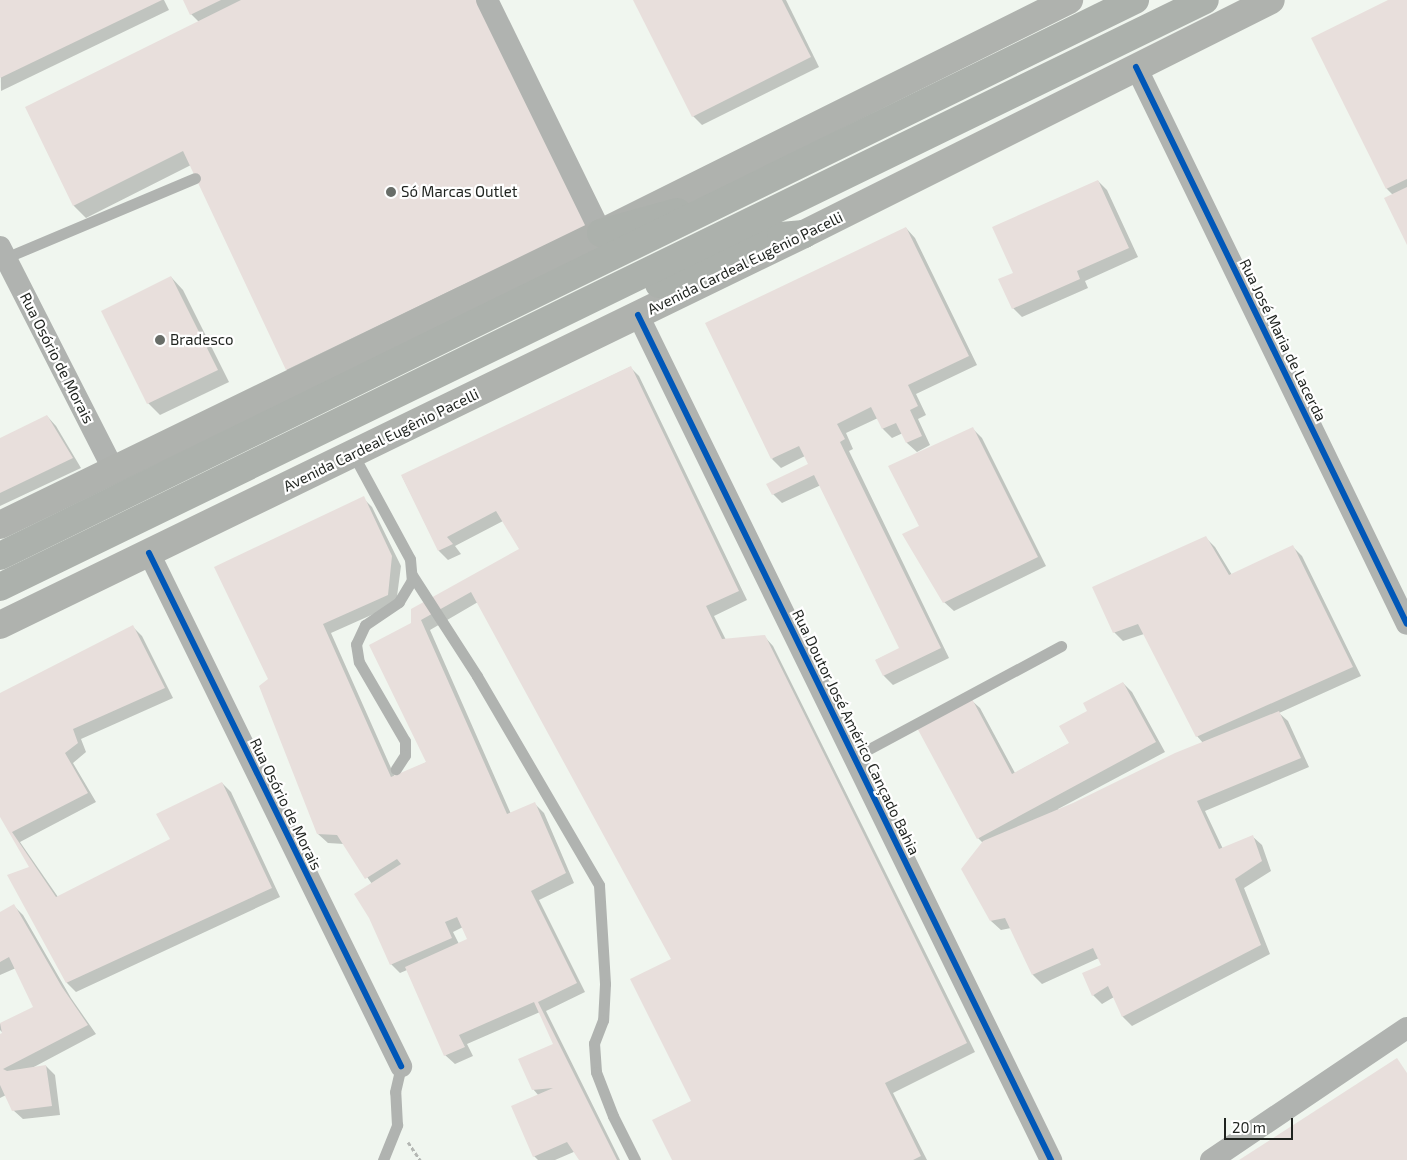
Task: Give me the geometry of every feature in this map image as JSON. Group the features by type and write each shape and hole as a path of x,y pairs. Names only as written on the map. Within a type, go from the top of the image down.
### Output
{"highway":[{"path":"0,556 1135,0"},
{"path":"0,587 1205,0"},
{"path":"601,233 739,195"},
{"path":"540,324 566,321 781,236 804,234"}],"main road":[{"path":"0,526 459,294 601,233 1069,0"},
{"name":"Avenida Cardeal Eugênio Pacelli","path":"0,625 804,234 1271,0"}],"street":[{"path":"487,0 601,233"},
{"name":"Rua José Maria de Lacerda","path":"1136,67 1407,624"},
{"name":"Rua Osório de Morais","path":"3,253 113,469"},
{"name":"Rua Doutor José Américo Cançado Bahia","path":"638,315 1052,1160"},
{"name":"Rua Osório de Morais","path":"149,553 401,1066"},
{"path":"1211,1160 1407,1028"}],"lane":[{"path":"3,253 195,178"},
{"path":"353,454 410,559 412,580 399,602 365,625 356,644 359,662 405,741 405,755 396,769"},
{"path":"412,575 477,676 598,885 605,984 603,1020 594,1043 596,1072 613,1116 635,1160"},
{"path":"854,757 1061,646"},
{"name":"Rua Osório de Morais","path":"383,1160 397,1125 394,1092 401,1066"}],"building":[{"path":"0,0 162,0 0,78"},
{"path":"183,0 221,0 190,15"},
{"name":"Só Marcas Outlet","path":"241,0 486,0 595,225 456,288 286,370 183,151 73,206 25,107"},
{"path":"633,0 782,0 811,57 692,117"},
{"path":"1388,0 1407,0 1407,179 1386,189 1311,38"},
{"path":"1098,180 1129,248 1077,271 1080,279 1012,309 998,279 1013,273 992,227"},
{"path":"1407,187 1407,245 1384,198"},
{"path":"906,227 969,356 908,385 918,406 910,410 922,436 906,443 896,423 882,429 871,407 837,424 845,439 840,442 941,648 883,676 875,660 899,648 814,475 772,495 766,484 808,464 799,446 771,459 705,323"},
{"name":"Bradesco","path":"171,276 218,370 147,404 101,311"},
{"path":"631,366 739,591 706,606 722,639 765,635 967,1043 885,1083 921,1156 913,1160 672,1160 652,1120 691,1101 630,979 671,959 471,592 421,620 507,814 535,802 566,873 531,891 577,983 538,1002 617,1160 579,1160 567,1142 533,1157 511,1106 553,1088 532,1090 518,1059 553,1044 534,1002 459,1035 465,1047 444,1056 405,967 467,939 457,917 445,922 452,938 390,965 369,918 354,894 401,864 397,859 365,879 337,835 317,834 259,686 268,679 214,567 364,496 392,556 388,595 323,624 391,777 426,762 369,645 411,623 411,609 519,549 496,511 447,537 453,544 438,551 401,475"},
{"path":"47,415 73,458 0,493 0,438"},
{"path":"973,427 1038,557 943,603 902,534 919,526 888,466"},
{"path":"1206,536 1229,575 1293,545 1353,667 1196,737 1138,624 1113,633 1092,587"},
{"path":"133,625 165,688 73,729 78,743 65,753 88,793 12,832 56,897 170,839 156,814 222,782 272,888 66,983 7,875 29,867 0,817 0,693"},
{"path":"1123,682 1156,742 977,839 916,726 971,697 1012,774 1069,743 1059,726 1087,711 1083,703"},
{"path":"1279,711 1301,758 1197,801 1219,849 1253,835 1262,861 1235,879 1261,945 1122,1017 1108,986 1092,996 1082,973 1101,965 1093,948 1032,975 1005,918 990,921 961,869 983,841 1073,803 1175,753"},
{"path":"14,904 62,987 88,1025 3,1069 7,1071 46,1065 52,1106 12,1111 0,1085 0,1034 2,1033 0,1023 33,1007 9,957 0,962 0,912"},
{"path":"1397,1058 1407,1073 1407,1160 1239,1160"}],"cycle path":[{"path":"1136,67 1407,624"},
{"path":"638,315 1051,1160"},
{"path":"149,553 401,1066"}],"place":[{"name":"Só Marcas Outlet","path":"391,192"},
{"name":"Bradesco","path":"160,340"}]}
